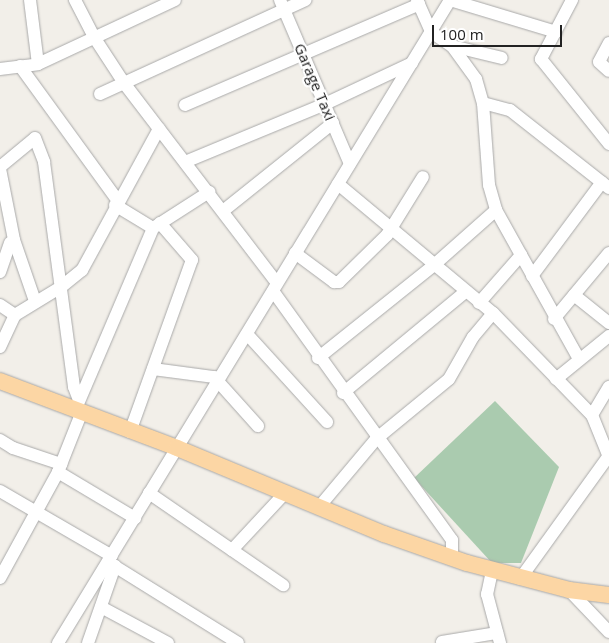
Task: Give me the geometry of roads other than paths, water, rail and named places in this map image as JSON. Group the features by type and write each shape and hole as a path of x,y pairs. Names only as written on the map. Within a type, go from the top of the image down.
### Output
{"main road":[{"path":"0,381 78,409 130,432 177,448 319,507 452,558 492,571 569,590 609,595"}],"street":[{"path":"30,0 38,64"},
{"path":"75,0 94,37 124,83 223,211 275,287 318,358 452,540 452,558"},
{"path":"0,69 38,64 175,0"},
{"path":"100,94 282,5 305,0"},
{"path":"58,643 112,561 149,493 450,0 556,32"},
{"path":"572,0 542,59 609,144"},
{"path":"185,104 303,54 418,2 431,32 452,46 502,58"},
{"name":"Garage Taxi","path":"282,5 350,164"},
{"path":"609,43 599,62 609,71"},
{"path":"452,46 476,79 483,103 489,186 496,210 554,319 579,359"},
{"path":"185,162 325,104 412,62"},
{"path":"20,66 117,203 156,226 192,260 130,432"},
{"path":"483,103 510,110 606,185 532,276"},
{"path":"223,211 333,123"},
{"path":"0,347 15,315 34,301 61,287 82,270 117,203 159,130"},
{"path":"34,301 8,242 0,168 35,138 44,162 78,409"},
{"path":"295,253 334,282 339,282 382,242 424,176"},
{"path":"338,184 392,227 465,292 493,313 592,416 608,457 520,578"},
{"path":"2,571 60,468 78,409 156,226 209,192"},
{"path":"318,358 434,266 496,210"},
{"path":"0,272 8,242"},
{"path":"554,319 609,253"},
{"path":"479,303 521,255"},
{"path":"343,392 465,292"},
{"path":"574,295 609,323"},
{"path":"0,305 15,315"},
{"path":"319,507 376,439 449,379 473,337 493,313"},
{"path":"247,334 327,422"},
{"path":"556,379 609,336"},
{"path":"153,369 219,380 258,426"},
{"path":"592,416 609,387"},
{"path":"0,440 13,448 60,468 134,518"},
{"path":"0,492 36,512 238,643"},
{"path":"149,493 283,585"},
{"path":"232,550 285,493"},
{"path":"88,643 101,607 112,561"},
{"path":"442,642 498,638 487,594 492,571"},
{"path":"569,590 609,632"},
{"path":"101,607 168,643"}]}
